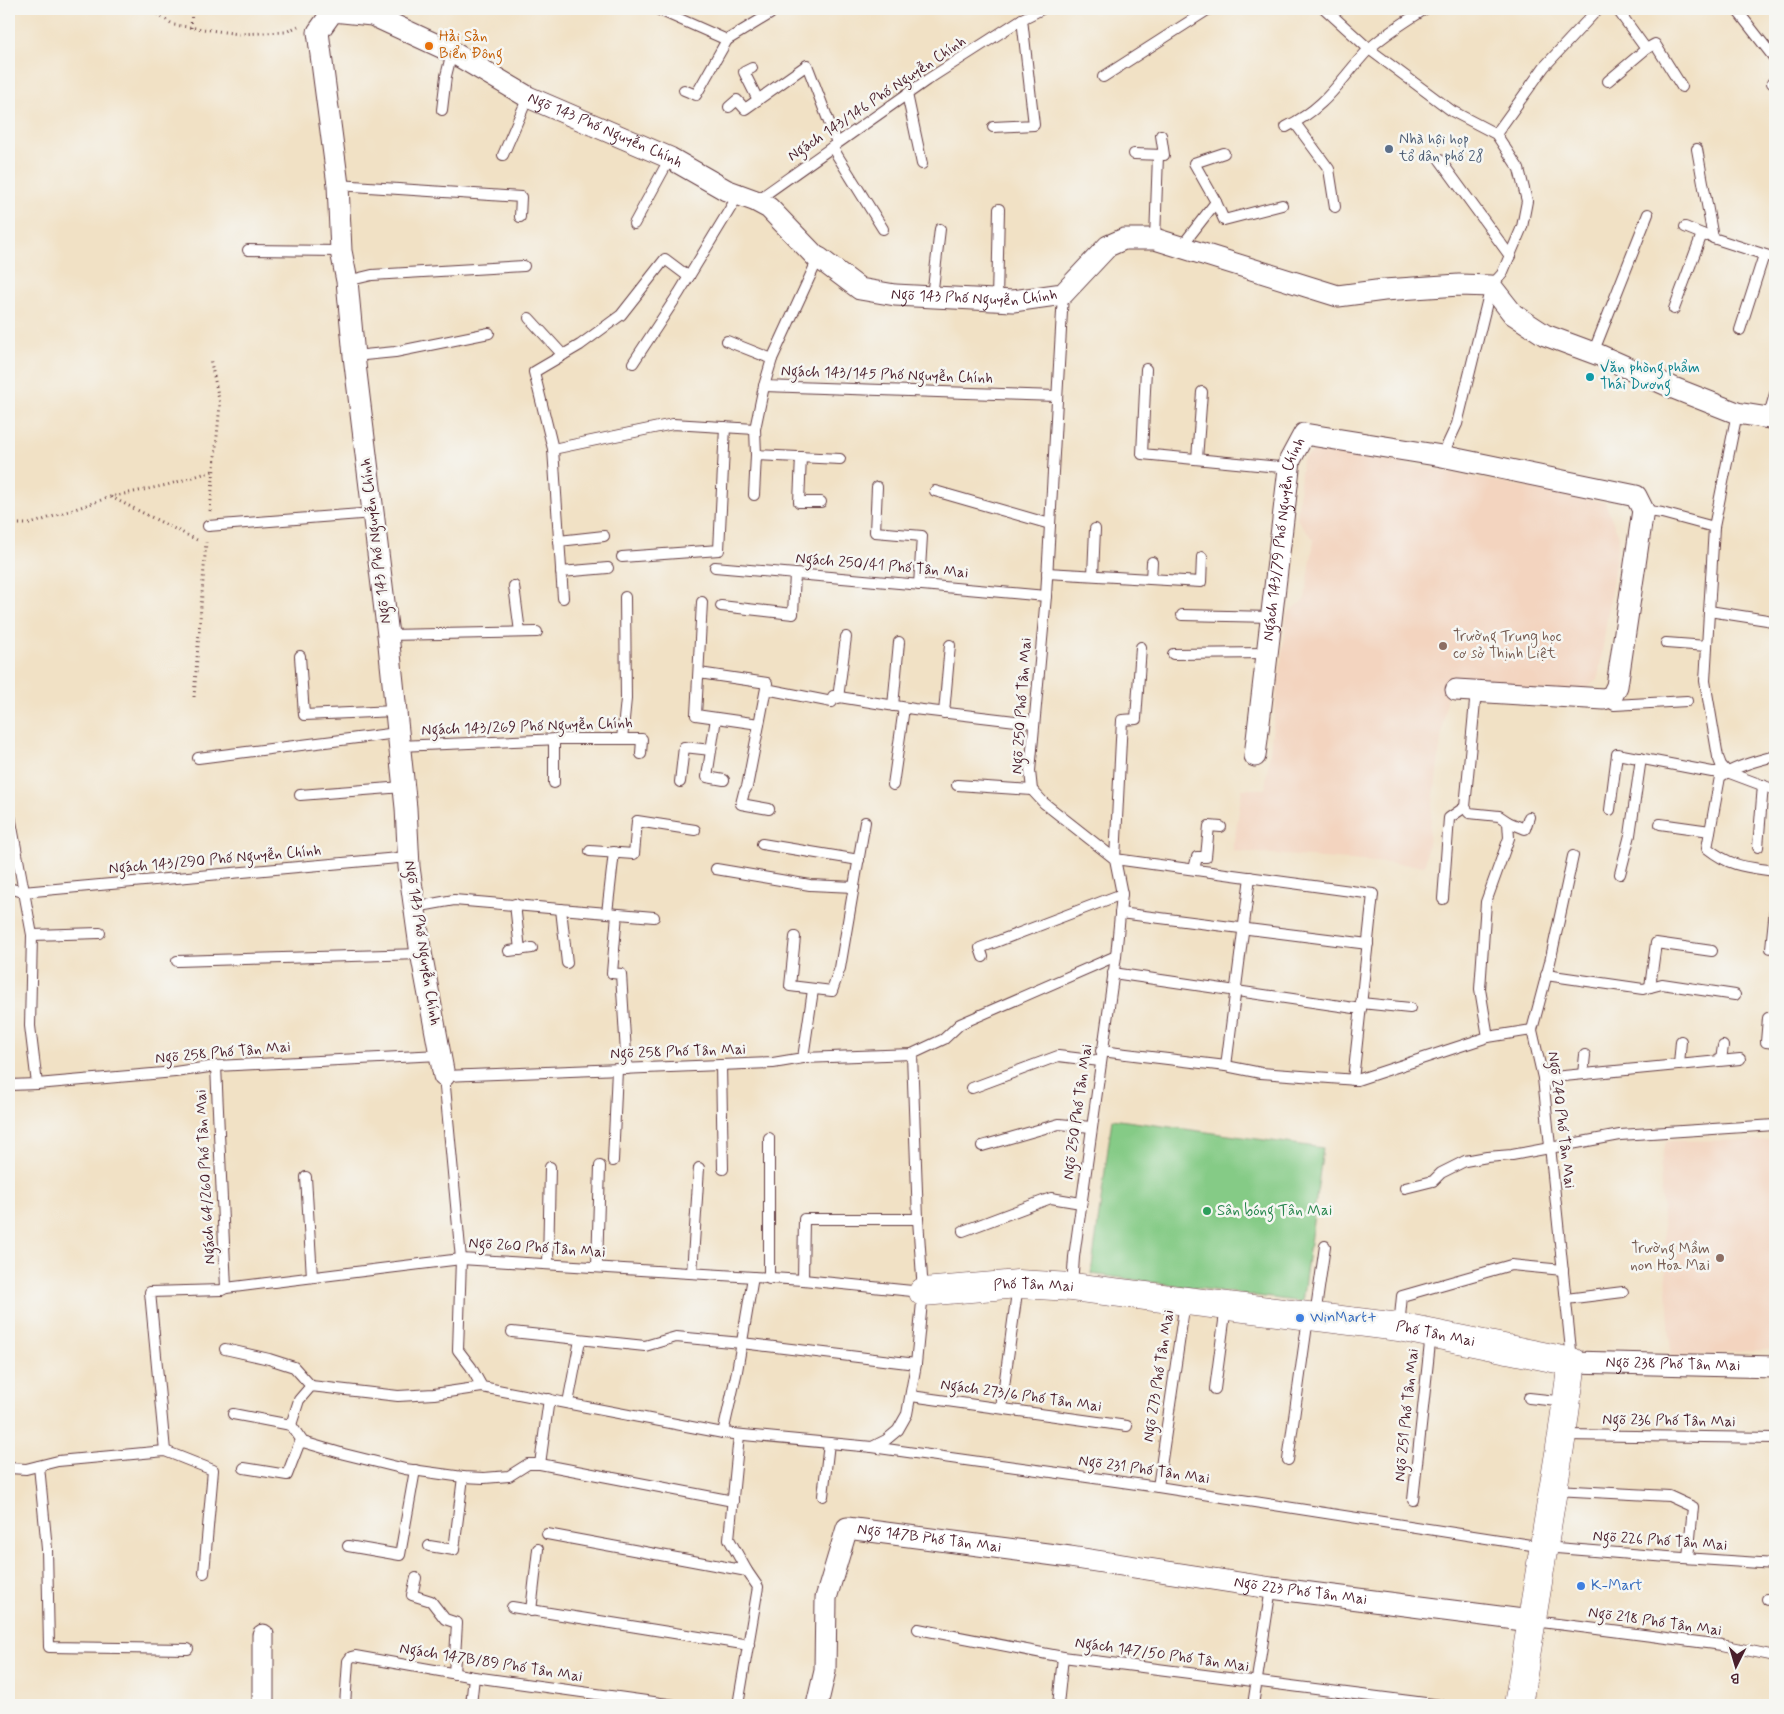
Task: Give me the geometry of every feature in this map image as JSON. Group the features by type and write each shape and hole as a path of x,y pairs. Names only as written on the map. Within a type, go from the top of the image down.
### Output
{"street":[{"name":"Ngõ 143 Phố Nguyễn Chính","path":"442,1066 422,954 409,857 388,635 354,356 347,281 341,251 338,185 318,32 334,10 372,15 452,52 528,97 670,158 726,190 748,197 769,208 818,258 860,289 894,296 997,300 1063,294 1108,246 1124,239 1155,239 1338,296 1384,290 1459,285 1491,286"},
{"path":"1491,286 1513,314 1545,335 1593,353 1676,390 1737,413 1771,418"},
{"name":"Ngách 143/79 Phố Nguyễn Chính","path":"1255,756 1290,460 1304,434 1442,456 1636,496 1642,510"},
{"path":"1466,691 1604,699 1612,696 1617,686 1642,510"},
{"name":"Phố Tân Mai","path":"923,1292 1018,1284 1072,1287 1399,1327 1572,1362"},
{"path":"1518,1705 1572,1362"},
{"name":"Ngõ 238 Phố Tân Mai","path":"1572,1362 1775,1367"},
{"name":"Ngõ 147B Phố Tân Mai","path":"818,1705 825,1672 826,1598 847,1528 1070,1557"},
{"name":"Ngõ 223 Phố Tân Mai","path":"1070,1557 1271,1588 1531,1621"},
{"path":"263,1635 263,1705"}],"lane":[{"path":"656,9 727,40"},
{"name":"Ngách 143/146 Phố Nguyễn Chính","path":"748,197 834,145 907,94 1022,19 1042,9"},
{"path":"1103,77 1209,9"},
{"path":"1325,9 1369,49 1452,112 1496,134 1519,169 1527,201 1522,228 1502,274 1491,286 1457,424 1442,456"},
{"path":"1496,134 1544,67 1598,9"},
{"path":"1617,9 1646,49"},
{"path":"1736,9 1775,59"},
{"path":"1335,206 1329,169 1291,125 1318,108 1369,49 1418,11"},
{"path":"684,90 696,95 727,40 770,14"},
{"path":"993,127 1034,125 1022,19"},
{"path":"1608,81 1654,44 1682,87"},
{"path":"442,110 446,76 452,52"},
{"path":"729,107 737,100 745,109 807,65 834,145 883,229"},
{"path":"752,68 744,72 758,100"},
{"path":"907,94 922,164"},
{"path":"503,155 528,97"},
{"path":"1134,154 1164,155 1161,135"},
{"path":"1697,148 1713,238"},
{"path":"1224,153 1194,163 1224,220 1282,205"},
{"path":"1155,239 1158,155"},
{"path":"634,224 670,158"},
{"path":"1440,160 1510,256"},
{"path":"338,185 522,197 520,217"},
{"path":"632,363 688,278 748,197"},
{"path":"1181,247 1216,202"},
{"path":"997,300 999,209"},
{"path":"1593,353 1648,214"},
{"path":"1685,227 1775,258"},
{"path":"932,297 940,229"},
{"path":"1674,309 1702,234"},
{"path":"248,250 341,251"},
{"path":"1740,330 1764,255"},
{"name":"Ngách 143/145 Phố Nguyễn Chính","path":"818,258 772,359 764,386 1057,396"},
{"path":"563,598 553,449 534,372 563,355 621,315 665,259 688,278"},
{"path":"347,281 372,275 524,266"},
{"name":"Ngõ 250 Phố Tân Mai","path":"1063,294 1046,596 1030,771 1032,790 1044,803 1115,859 1122,894 1116,956 1091,1127 1072,1287"},
{"path":"529,318 563,355"},
{"path":"354,356 395,352 489,333"},
{"path":"727,341 772,359"},
{"path":"1146,369 1142,454 1290,468"},
{"path":"754,495 755,429 764,386"},
{"path":"1197,459 1202,392"},
{"path":"1771,418 1775,394"},
{"path":"1727,772 1721,765 1718,757 1705,681 1714,526 1737,413"},
{"path":"553,449 672,424 755,429"},
{"path":"622,556 719,550 725,427"},
{"path":"756,455 840,459"},
{"path":"801,457 799,502 821,502"},
{"path":"877,487 874,532 922,536 919,585"},
{"path":"935,491 1050,524"},
{"path":"1642,510 1714,526"},
{"path":"208,526 373,513"},
{"path":"1093,575 1094,529"},
{"path":"559,541 604,536"},
{"path":"1047,573 1202,582 1202,557"},
{"path":"1151,579 1152,562"},
{"name":"Ngách 250/41 Phố Tân Mai","path":"715,567 1046,596"},
{"path":"561,572 608,568"},
{"path":"721,606 793,614 795,574"},
{"path":"514,586 520,632"},
{"path":"622,739 626,699 625,597"},
{"path":"702,602 696,715 759,724"},
{"path":"1709,611 1767,620 1775,623"},
{"path":"1182,616 1272,617"},
{"path":"388,635 537,632"},
{"path":"838,698 846,638"},
{"path":"894,706 899,642"},
{"path":"1666,642 1707,646"},
{"path":"944,713 950,645"},
{"path":"1141,647 1136,719 1122,720 1115,859 1373,894 1353,1080"},
{"path":"1173,654 1267,653"},
{"path":"300,656 304,715 395,711"},
{"path":"699,673 768,683 747,787 741,804 769,809"},
{"path":"766,689 832,702 833,696 904,708 1033,723"},
{"path":"1466,691 1465,807 1469,813 1499,816 1508,822 1526,829 1529,818"},
{"path":"1604,699 1614,705 1687,701"},
{"path":"893,785 904,708"},
{"path":"716,718 707,777 724,780"},
{"name":"Ngách 143/269 Phố Nguyễn Chính","path":"198,758 398,739 642,739 641,754"},
{"path":"554,739 554,784"},
{"path":"680,782 684,747 711,750"},
{"path":"1610,810 1617,754 1712,772 1727,772 1775,790"},
{"path":"1775,756 1752,762 1727,772 1720,777 1707,848 1717,856 1738,866 1775,871"},
{"path":"1620,874 1630,835 1641,758"},
{"path":"957,785 1032,790"},
{"path":"1758,847 1763,785"},
{"path":"300,795 403,787"},
{"path":"1443,899 1449,818 1465,807"},
{"path":"10,816 32,935 30,1026 37,1084"},
{"path":"590,851 634,854 637,821 694,830"},
{"path":"795,937 790,986 832,991 840,968 865,822"},
{"path":"1488,1037 1480,989 1486,902 1509,838 1508,822"},
{"path":"1660,824 1710,831"},
{"path":"1194,869 1197,857 1206,857 1209,826 1221,827"},
{"path":"762,844 859,860"},
{"path":"613,1161 622,1069 622,974 612,973 614,852"},
{"name":"Ngõ 240 Phố Tân Mai","path":"1572,1362 1543,1078 1532,1030 1573,856"},
{"name":"Ngách 143/290 Phố Nguyễn Chính","path":"9,888 24,892 409,857"},
{"path":"716,869 810,885 854,887"},
{"path":"1226,1066 1250,877"},
{"path":"983,957 980,948 1122,894"},
{"path":"415,907 454,900 561,908 654,918"},
{"path":"515,904 520,950"},
{"path":"561,908 567,964"},
{"path":"1775,909 1771,948 1775,949"},
{"path":"1120,913 1368,944"},
{"path":"32,935 100,933"},
{"path":"1650,987 1656,943 1712,951"},
{"path":"509,952 532,948"},
{"path":"177,962 422,954"},
{"name":"Ngõ 258 Phố Tân Mai","path":"9,1085 175,1072 216,1066 442,1066 622,1069 773,1063 803,1058 912,1054 944,1039 960,1024 1116,956"},
{"path":"1113,973 1235,991 1361,1006 1410,1008"},
{"path":"1546,975 1643,989 1662,984 1735,995"},
{"path":"803,1058 813,990"},
{"path":"1768,1018 1766,1042 1775,1043"},
{"path":"972,1088 1058,1056 1101,1056 1226,1066 1261,1073 1357,1080 1488,1037 1532,1030"},
{"path":"1679,1065 1681,1041"},
{"path":"1721,1060 1723,1046"},
{"path":"872,1447 886,1440 898,1430 907,1414 916,1364 923,1292 918,1219 912,1054"},
{"path":"1583,1074 1585,1055"},
{"path":"1543,1078 1740,1059"},
{"path":"721,1065 723,1169"},
{"name":"Ngách 64/260 Phố Tân Mai","path":"216,1066 226,1288"},
{"path":"442,1066 461,1259 458,1350 471,1367 482,1387"},
{"path":"982,1146 1059,1124 1091,1127"},
{"path":"1405,1188 1433,1180 1441,1173 1465,1162 1620,1135 1775,1125"},
{"path":"769,1138 769,1279"},
{"path":"597,1267 600,1166"},
{"path":"548,1264 550,1167"},
{"path":"692,1273 699,1168"},
{"path":"306,1177 312,1277"},
{"path":"963,1231 1051,1198 1081,1203"},
{"path":"803,1280 804,1219 918,1219"},
{"path":"1288,1460 1311,1316 1325,1246"},
{"name":"Ngõ 260 Phố Tân Mai","path":"165,1451 150,1292 222,1290 461,1259 803,1280 923,1292"},
{"path":"1399,1327 1402,1296 1511,1266 1563,1270"},
{"path":"723,1433 729,1414 753,1277"},
{"path":"1002,1408 1018,1284"},
{"path":"1566,1299 1623,1292"},
{"name":"Ngõ 273 Phố Tân Mai","path":"1158,1487 1185,1300"},
{"path":"1215,1389 1226,1305"},
{"path":"512,1332 645,1346 676,1337 916,1364"},
{"name":"Ngõ 251 Phố Tân Mai","path":"1413,1500 1431,1334"},
{"path":"568,1403 580,1340"},
{"path":"225,1350 269,1359 294,1367 311,1386 299,1400 291,1425"},
{"name":"Ngõ 231 Phố Tân Mai","path":"311,1386 398,1396 434,1394 482,1387 723,1433 872,1447 1158,1487 1544,1547"},
{"name":"Ngách 273/6 Phố Tân Mai","path":"911,1396 1127,1426"},
{"path":"1528,1398 1567,1402"},
{"path":"540,1464 550,1399"},
{"path":"233,1414 291,1425 303,1442 344,1454 415,1470 484,1478 509,1476 528,1464 540,1464 733,1502"},
{"path":"738,1705 758,1587 729,1539 739,1435"},
{"name":"Ngõ 236 Phố Tân Mai","path":"1562,1435 1775,1438"},
{"path":"244,1468 287,1476 299,1444 303,1442"},
{"path":"823,1496 829,1443"},
{"path":"9,1468 26,1469 58,1461 165,1451 213,1470 204,1573"},
{"path":"39,1466 47,1549 49,1647 188,1649"},
{"path":"348,1546 400,1556 415,1470"},
{"path":"429,1546 454,1550 463,1477"},
{"path":"1552,1490 1668,1496 1693,1507 1688,1558"},
{"path":"547,1534 747,1571"},
{"name":"Ngõ 226 Phố Tân Mai","path":"1544,1547 1775,1564"},
{"path":"531,1611 538,1549"},
{"path":"416,1578 412,1595 431,1601 445,1619 457,1623 454,1674"},
{"path":"1253,1705 1271,1588"},
{"path":"512,1607 749,1644"},
{"name":"Ngõ 218 Phố Tân Mai","path":"1531,1621 1722,1645 1775,1656"},
{"name":"Ngách 147/50 Phố Tân Mai","path":"918,1629 1063,1657 1441,1705"},
{"name":"Ngách 147B/89 Phố Tân Mai","path":"345,1705 348,1661 351,1657 355,1656 454,1674 675,1705"},
{"path":"1058,1705 1063,1657"},
{"path":"471,1705 474,1677"}],"path":[{"path":"149,9 174,25 239,34 286,32 334,10"},
{"path":"191,28 192,9"},
{"path":"9,524 31,524 110,497 167,485 213,471"},
{"path":"110,497 206,544"}],"shaded area":[{"name":"Trường Trung học cơ sở Thịnh Liệt","path":"1320,448 1605,502 1619,537 1598,679 1582,692 1448,686 1425,866 1233,851 1242,789 1265,789 1287,614 1305,599 1314,540 1297,519 1302,459"},
{"name":"Trường Mầm non Hoa Mai","path":"1775,1140 1775,1349 1671,1358 1660,1168 1666,1141"}],"green space":[{"name":"Sân bóng Tân Mai","path":"1112,1119 1323,1148 1302,1302 1091,1274"}],"place":[{"name":"Hải Sản Biển Đông","path":"429,46"},
{"name":"Nhà hội họp tổ dân phố 28","path":"1389,149"},
{"name":"Văn phòng phẩm Thái Dương","path":"1590,377"},
{"name":"Trường Trung học cơ sở Thịnh Liệt","path":"1443,646"},
{"name":"Sân bóng Tân Mai","path":"1207,1211"},
{"name":"Trường Mầm non Hoa Mai","path":"1720,1258"},
{"name":"WinMart+","path":"1300,1318"},
{"name":"K-Mart","path":"1581,1586"}]}
